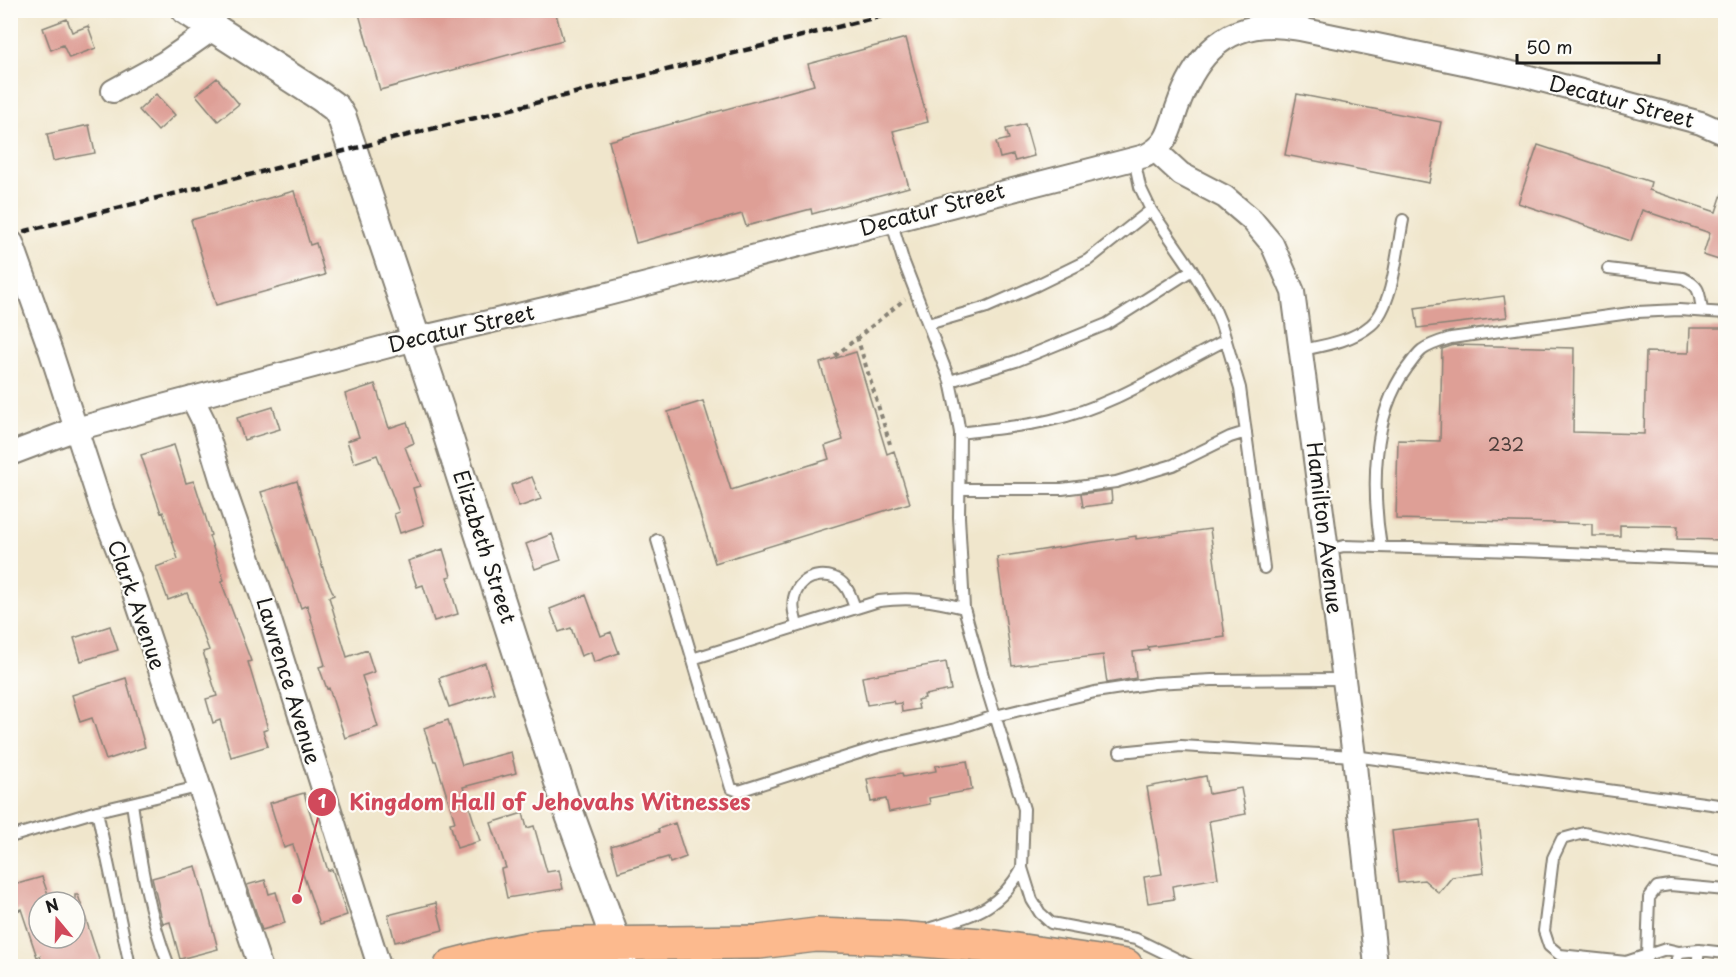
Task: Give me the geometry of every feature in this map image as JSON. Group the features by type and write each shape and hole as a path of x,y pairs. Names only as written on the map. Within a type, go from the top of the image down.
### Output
{"main road":[{"path":"451,966 543,946 622,955 816,935 981,945 1126,966"}],"street":[{"name":"Elizabeth Street","path":"186,10 321,97 336,108 346,127 566,804 622,955"},
{"name":"Decatur Street","path":"10,454 76,429 415,339 604,295 1111,163 1134,159 1156,151 1165,143 1184,91 1203,56 1218,42 1251,28 1271,26 1300,29 1526,76 1689,120 1725,134"},
{"path":"113,91 164,63 214,28"},
{"name":"Hamilton Avenue","path":"1156,151 1181,174 1225,197 1252,220 1272,244 1293,292 1354,756 1376,966"},
{"name":"Clark Avenue","path":"12,243 51,352 103,512 129,578 260,966"},
{"name":"Lawrence Avenue","path":"192,398 203,420 223,486 268,614 379,966"}],"lane":[{"path":"1134,159 1140,187 1151,210 1213,305 1226,340 1240,388 1264,568"},
{"path":"928,324 987,307 1088,260 1151,210"},
{"path":"891,220 903,261 950,381 960,433 959,517 964,608 1024,809 1022,868 1032,900 1040,913 1052,923 1136,939 1191,966"},
{"path":"1302,350 1346,339 1379,317 1386,300 1403,220"},
{"path":"1608,269 1683,278 1693,282 1699,290 1702,311"},
{"path":"950,381 1016,361 1107,324 1192,270"},
{"path":"1381,547 1375,512 1379,444 1385,410 1398,381 1420,351 1436,342 1451,338 1637,312 1679,310 1725,313"},
{"path":"960,433 1051,420 1086,409 1134,390 1226,340"},
{"path":"960,489 1062,489 1116,482 1173,465 1230,437 1246,432"},
{"path":"657,540 731,788 739,791 867,750 1095,692 1154,683 1344,679"},
{"path":"1327,550 1344,546 1725,560"},
{"path":"797,625 793,607 796,592 804,582 819,576 828,576 841,582 850,593 855,608"},
{"path":"692,659 879,601 905,597 937,601 964,608"},
{"path":"1120,752 1181,746 1354,756 1725,806"},
{"path":"10,837 97,811 198,787"},
{"path":"132,802 143,881 156,934 169,966"},
{"path":"97,811 130,966"},
{"path":"1725,862 1584,833 1562,839 1553,858 1544,931 1549,946 1560,955 1626,962 1666,950 1725,953"},
{"path":"898,939 988,908 1013,884 1022,868"},
{"path":"1647,957 1649,898 1657,887 1670,885 1725,890"},
{"path":"1698,966 1699,950"},
{"path":"1675,966 1679,952"}],"path":[{"path":"835,356 915,291"},
{"path":"857,337 890,444"}],"building":[{"path":"358,10 555,10 563,40 380,90"},
{"path":"67,19 72,32 88,26 96,48 69,58 63,45 51,50 43,28"},
{"path":"906,38 928,122 893,131 909,187 812,214 811,209 746,226 742,214 636,243 609,141 814,85 808,64"},
{"path":"217,78 239,104 218,121 196,95"},
{"path":"156,94 175,115 158,131 139,110"},
{"path":"1297,94 1441,122 1429,183 1285,155"},
{"path":"1025,124 1034,156 1015,161 1013,155 1000,158 996,142 1009,139 1006,129"},
{"path":"89,125 95,153 53,161 47,134"},
{"path":"1538,145 1651,182 1649,190 1716,212 1722,194 1725,195 1725,249 1722,261 1703,255 1710,233 1642,210 1631,241 1518,203"},
{"path":"294,191 310,245 316,243 325,275 216,305 191,220"},
{"path":"1504,296 1507,317 1418,328 1415,308"},
{"path":"1690,328 1725,328 1725,540 1677,539 1678,526 1620,525 1620,536 1592,536 1592,524 1396,519 1398,440 1440,441 1442,349 1454,345 1574,348 1573,432 1644,434 1646,352 1689,353"},
{"path":"856,352 887,454 894,451 910,503 715,563 668,412 703,401 731,490 829,459 825,446 843,440 820,363"},
{"path":"375,384 389,428 407,422 414,443 405,447 420,486 413,488 424,525 400,533 394,514 399,512 377,455 354,463 347,441 359,437 345,394"},
{"path":"273,407 280,429 244,440 237,418"},
{"path":"174,445 186,483 194,481 224,580 221,581 251,661 248,662 268,729 263,731 268,746 231,757 220,720 213,723 206,699 217,696 203,652 209,650 187,593 168,600 156,567 178,559 141,455"},
{"path":"532,477 541,499 519,507 511,485"},
{"path":"297,481 325,575 334,595 329,597 347,657 367,650 374,672 362,676 378,727 345,738 329,688 327,689 319,667 325,665 307,605 301,608 261,492"},
{"path":"1111,490 1112,503 1083,507 1081,494"},
{"path":"1210,529 1225,637 1148,647 1149,650 1133,652 1136,678 1107,683 1103,655 1012,666 997,557 1136,536 1136,539"},
{"path":"552,534 561,560 535,569 526,544"},
{"path":"443,549 451,576 447,577 458,614 434,621 423,585 417,587 408,561"},
{"path":"586,595 601,636 611,632 619,653 594,662 591,652 581,656 571,628 559,632 550,609"},
{"path":"110,626 118,650 81,661 74,638"},
{"path":"946,662 951,690 924,695 925,698 917,700 919,709 902,712 901,703 894,704 893,701 867,705 862,677"},
{"path":"485,663 494,693 449,707 439,678"},
{"path":"126,678 145,747 106,760 92,718 80,722 72,695"},
{"path":"448,720 462,765 511,752 516,773 463,787 480,841 457,848 450,823 455,822 424,728"},
{"path":"967,761 972,790 929,798 930,804 889,812 886,799 871,802 867,779 902,773 903,777 936,771 935,766"},
{"path":"1206,776 1209,794 1241,788 1246,814 1209,821 1218,878 1172,886 1174,899 1148,903 1144,877 1162,874 1147,787"},
{"path":"304,793 328,871 332,869 347,915 320,924 293,845 284,848 270,803"},
{"path":"523,813 527,828 534,826 547,872 559,870 563,889 507,898 501,869 506,868 491,823"},
{"path":"1478,821 1484,873 1452,877 1439,893 1424,880 1398,883 1392,831"},
{"path":"675,823 686,857 670,863 668,857 618,872 611,846 659,832 658,829"},
{"path":"196,866 218,949 180,959 170,922 163,924 152,878"},
{"path":"42,877 47,890 27,890 27,927 21,909 10,913 10,886"},
{"path":"265,880 269,894 276,892 285,923 262,930 247,885"},
{"path":"436,903 443,930 395,942 388,915"},
{"path":"87,923 101,966 43,966 40,956 37,957 35,950 87,950"}],"railway":[{"path":"10,235 905,10"}],"place":[{"name":"Kingdom Hall of Jehovahs Witnesses","path":"297,899"}]}
